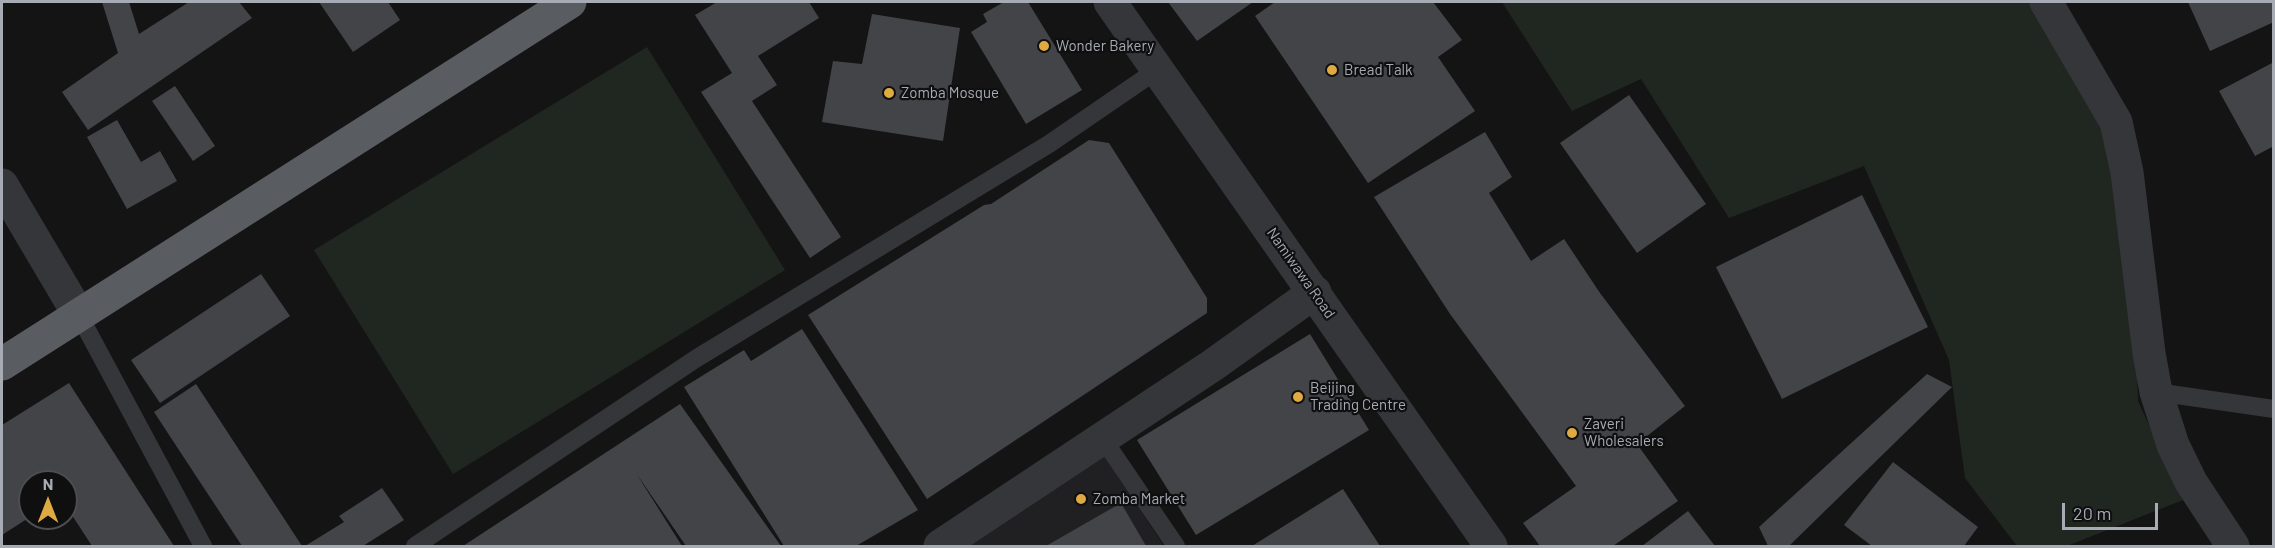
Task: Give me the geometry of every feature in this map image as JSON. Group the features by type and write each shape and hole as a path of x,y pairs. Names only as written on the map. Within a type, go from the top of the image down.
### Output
{"highway":[{"path":"2,364 570,2"}],"street":[{"name":"Namiwawa Road","path":"1110,2 1491,546"},
{"path":"2046,2 2116,122 2120,133 2156,392 2173,445 2191,482 2234,546"},
{"path":"2,185 12,227 79,315"},
{"path":"940,546 1250,340 1315,292"}],"lane":[{"path":"415,546 697,358 1013,167 1157,70"},
{"path":"79,315 203,546"},
{"path":"2156,392 2274,409"},
{"path":"1103,439 1176,546"}],"shaded area":[{"path":"1502,2 2055,2 2127,121 2138,401 2183,500 2067,546 2017,546 1965,478 1949,360 1864,166 1729,218 1641,79 1572,111"},
{"path":"647,47 785,270 453,474 314,250"},
{"name":"Zomba Market","path":"1101,451 1164,546 956,546"}],"building":[{"path":"102,2 129,2 139,34 189,2 239,2 252,18 88,130 62,92 118,53"},
{"path":"319,2 388,2 400,20 353,52"},
{"path":"717,2 809,2 819,18 758,56 777,85 752,101 841,237 810,258 701,92 732,73 695,15"},
{"path":"1004,2 1028,2 1082,90 1026,124 971,32 987,22 983,14"},
{"path":"1168,2 1253,2 1197,41"},
{"path":"1275,2 1433,2 1462,40 1438,57 1475,111 1368,183 1255,16"},
{"path":"2188,2 2274,2 2274,22 2210,51"},
{"name":"Zomba Mosque","path":"872,14 960,28 943,141 822,122 833,61 862,64"},
{"path":"2274,62 2274,146 2255,156 2219,91"},
{"path":"175,86 215,146 193,161 152,101"},
{"path":"1629,95 1706,204 1637,253 1560,143"},
{"path":"117,120 141,162 160,151 177,181 127,209 87,137"},
{"path":"1485,132 1512,177 1489,193 1531,261 1564,239 1600,293 1685,406 1637,444 1678,501 1613,546 1540,546 1523,523 1576,486 1450,314 1374,197"},
{"path":"1089,140 1109,143 1207,298 1207,313 927,499 808,315 984,205 991,204"},
{"path":"1862,195 1928,327 1782,399 1716,267"},
{"path":"261,274 290,316 160,403 131,360"},
{"path":"802,329 918,510 856,546 784,546 684,387 744,350 751,361"},
{"path":"1310,334 1369,430 1196,535 1137,440"},
{"path":"1927,374 1952,387 1789,546 1768,546 1759,527"},
{"path":"69,383 174,546 92,546 78,524 78,470 18,470 18,525 2,535 2,425"},
{"path":"196,384 302,546 242,546 154,412"},
{"path":"680,404 781,546 686,546 636,473 682,546 463,546"},
{"path":"1893,462 1978,527 1964,546 1872,546 1844,525"},
{"path":"382,488 404,520 363,546 305,546 344,522 339,516"},
{"path":"1343,489 1380,546 1252,546"},
{"path":"1121,503 1146,546 1046,546"},
{"path":"1688,511 1715,546 1642,546"}],"place":[{"name":"Wonder Bakery","path":"1044,46"},
{"name":"Bread Talk","path":"1332,70"},
{"name":"Zomba Mosque","path":"889,93"},
{"name":"Beijing Trading Centre","path":"1298,397"},
{"name":"Zaveri Wholesalers","path":"1572,433"},
{"name":"Zomba Market","path":"1081,499"}]}
